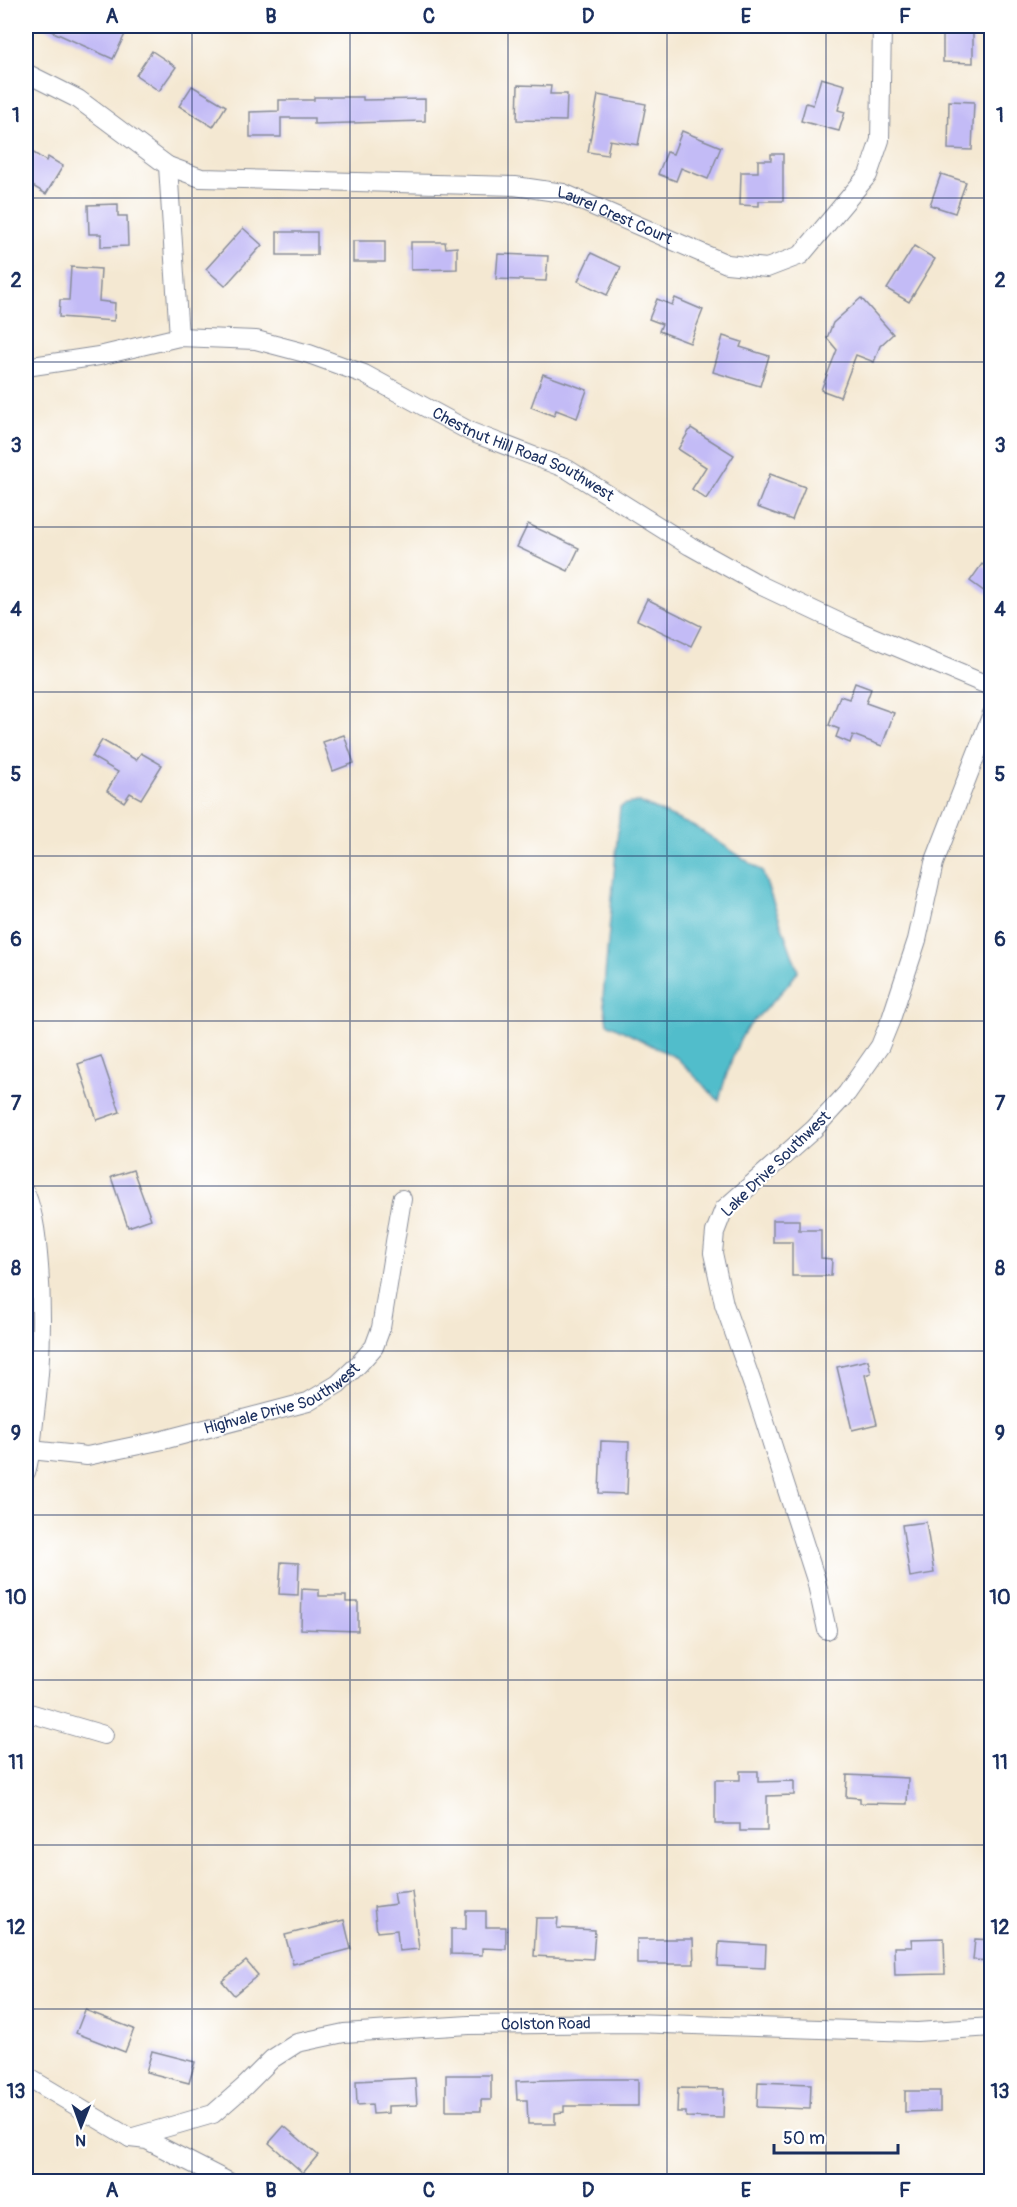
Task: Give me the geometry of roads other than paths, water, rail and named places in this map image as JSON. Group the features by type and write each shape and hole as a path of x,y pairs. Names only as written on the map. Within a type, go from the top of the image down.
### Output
{"street":[{"name":"Laurel Crest Court","path":"26,73 78,99 168,166 201,178 515,186 563,193 727,264 767,268 801,255 868,175 880,140 882,26"},
{"path":"168,166 179,337"},
{"name":"Chestnut Hill Road Southwest","path":"26,366 99,356 179,337 256,340 309,354 364,374 471,432 567,469 690,546 762,586 849,627 992,687"},
{"name":"Lake Drive Southwest","path":"827,1630 816,1580 757,1396 724,1304 713,1253 715,1232 724,1209 814,1129 847,1093 880,1046 891,1020 917,940 934,863 992,714"},
{"path":"26,1194 32,1209 34,1299 42,1330 38,1399 26,1472"},
{"name":"Highvale Drive Southwest","path":"31,1450 87,1456 163,1440 308,1402 338,1384 375,1347 381,1328 402,1199"},
{"path":"26,1712 104,1735"},
{"name":"Colston Road","path":"130,2138 213,2114 272,2059 297,2043 344,2033 469,2025 632,2023 916,2032 992,2028"},
{"path":"26,2076 130,2138 147,2140 229,2181"}],"water":[{"path":"639,802 699,829 762,871 798,971 744,1033 731,1062 719,1101 677,1058 607,1023 603,998 620,807"}]}
